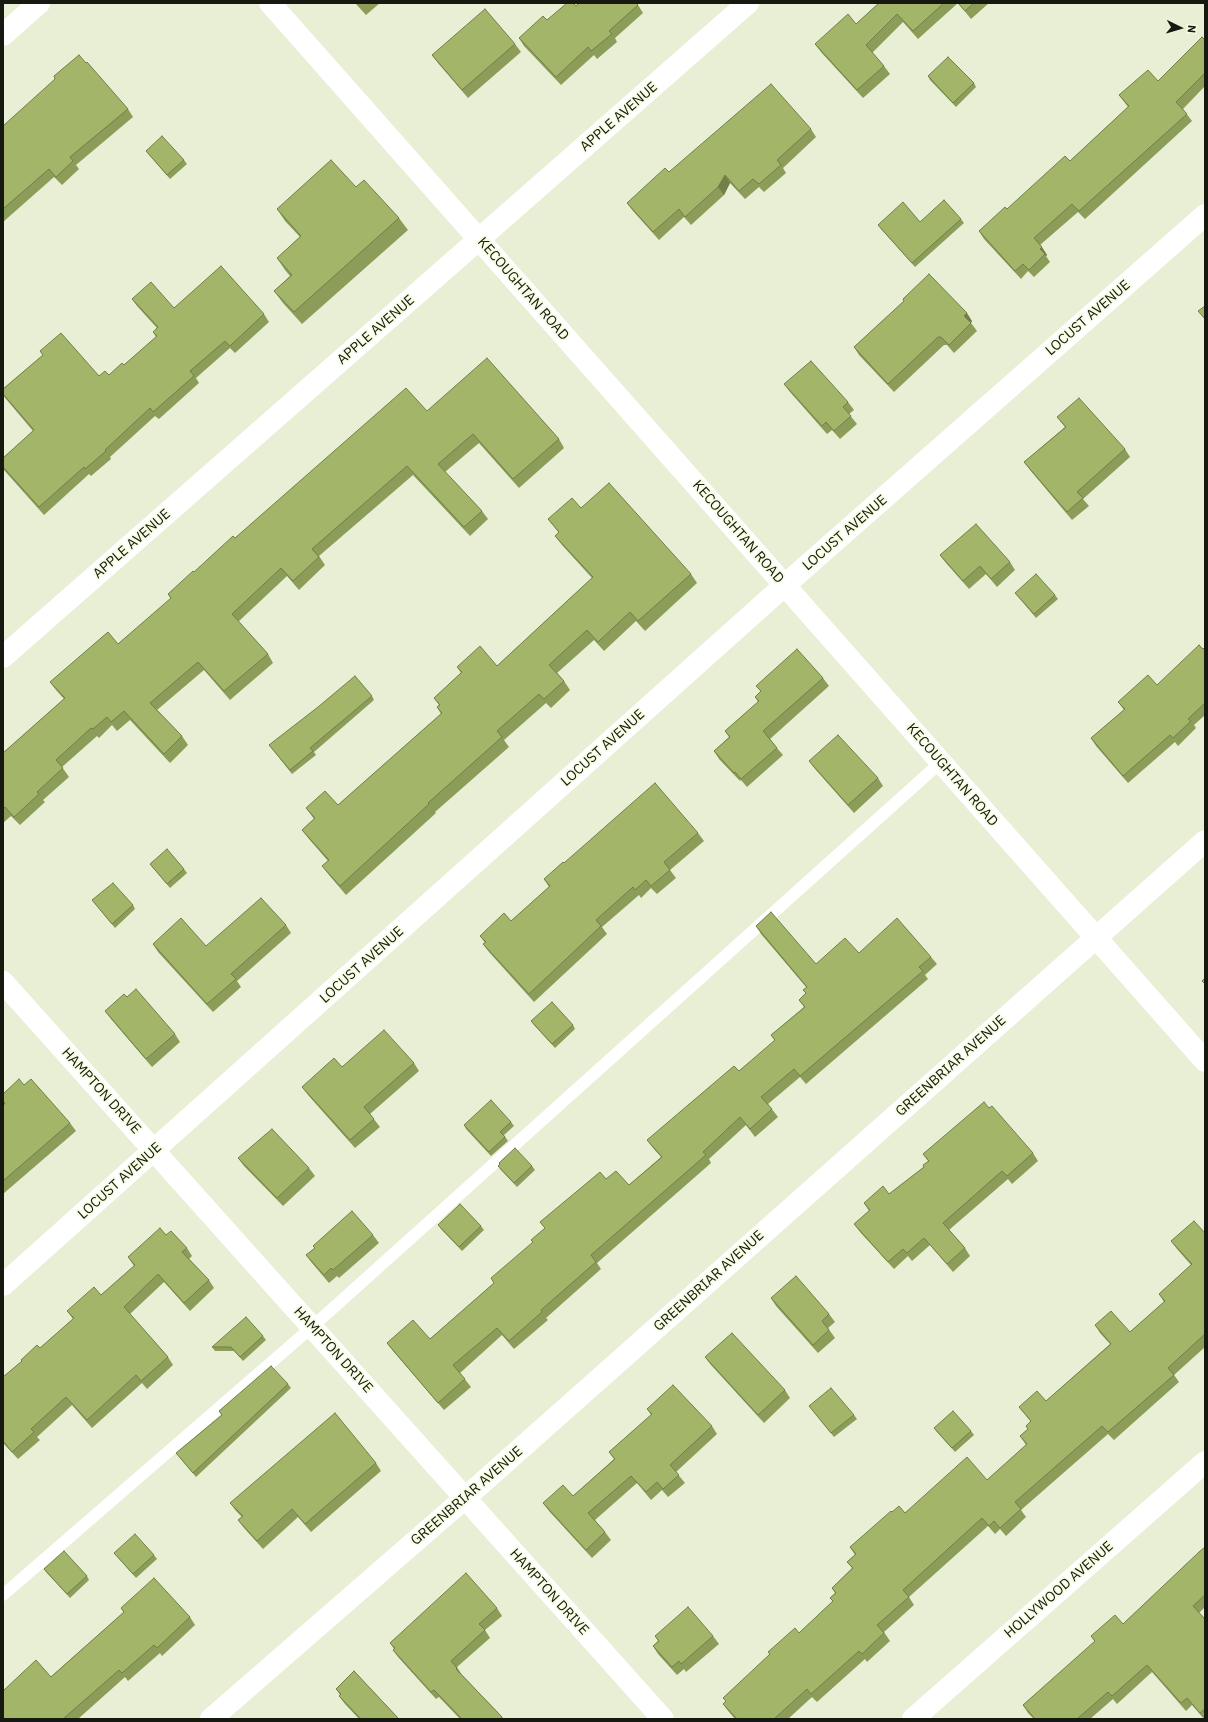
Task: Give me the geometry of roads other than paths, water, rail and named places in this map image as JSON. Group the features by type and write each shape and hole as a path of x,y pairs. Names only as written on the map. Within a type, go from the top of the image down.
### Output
{"street":[{"path":"3,35 39,3"},
{"name":"KECOUGHTAN ROAD","path":"270,3 1205,1061"},
{"name":"APPLE AVENUE","path":"3,657 748,3"},
{"name":"LOCUST AVENUE","path":"3,1284 785,585 1205,215"},
{"name":"GREENBRIAR AVENUE","path":"211,1719 465,1498 1205,841"},
{"name":"HAMPTON DRIVE","path":"3,982 663,1719"},
{"name":"HOLLYWOOD AVENUE","path":"913,1719 1205,1462"}],"lane":[{"path":"3,1595 312,1327 941,762"}]}
